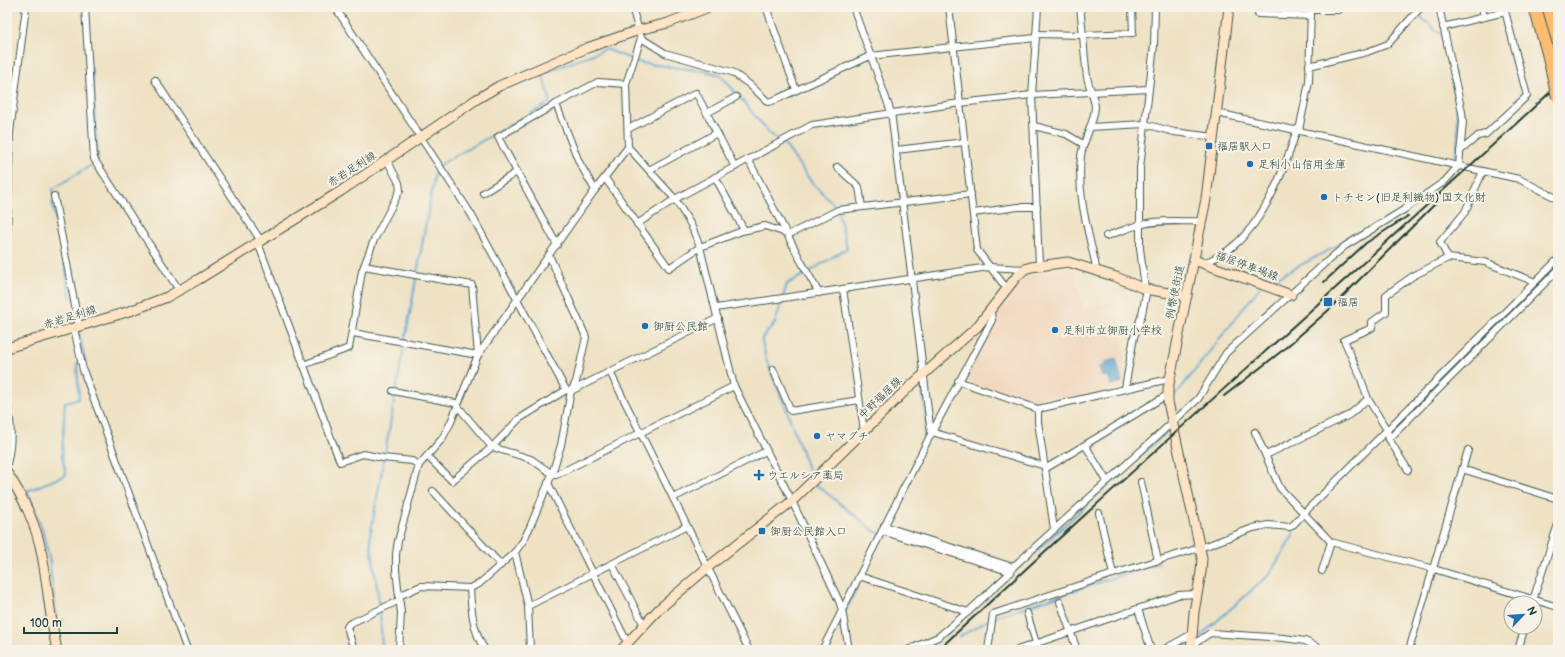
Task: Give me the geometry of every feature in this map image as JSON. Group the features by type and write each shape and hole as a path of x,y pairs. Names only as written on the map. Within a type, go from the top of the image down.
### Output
{"highway":[{"path":"1535,7 1548,53 1558,97"},
{"path":"1544,7 1558,54"}],"main road":[{"name":"赤岩足利線","path":"7,348 148,305 179,290 259,242 499,86 587,48 640,34 709,7"},
{"name":"例幣使街道","path":"1192,641 1202,564 1200,547 1168,395 1169,379 1206,199 1229,7"},
{"name":"福居停車場線","path":"1194,260 1290,295"},
{"name":"中野福居線","path":"627,648 644,625 708,567 792,501 923,374 977,327 991,312 1017,276 1025,270 1039,265 1068,262 1096,270 1146,289 1187,296"},
{"path":"7,473 18,491 32,522 42,555 57,650"},
{"path":"7,487 11,487 18,491"}],"street":[{"path":"7,238 10,132 26,7"},
{"path":"85,7 94,159 179,290"},
{"path":"335,7 471,214 517,300 569,391"},
{"path":"399,650 402,613 396,570 398,541 419,465 442,439 451,422 478,355 595,190 628,147 626,84 640,34 632,7"},
{"path":"766,7 796,90"},
{"path":"853,7 891,112 931,433"},
{"path":"949,7 977,250 1007,289"},
{"path":"1038,7 1032,95 1039,265"},
{"path":"1080,7 1090,93 1094,106 1090,127 1083,144 1081,158 1081,192 1082,207 1096,270"},
{"path":"640,34 666,53 732,72 750,85 768,102 870,56 1036,36 1132,33 1132,7"},
{"path":"1125,388 1134,338 1142,314 1146,289 1140,248 1140,168 1154,45 1155,7"},
{"path":"1258,14 1338,10 1338,7"},
{"path":"1310,66 1383,47 1392,40 1421,7"},
{"path":"908,650 938,636 968,612 1054,529 1198,399 1226,353 1345,246 1406,209 1445,181 1459,166 1463,122 1462,112 1439,7"},
{"path":"1482,7 1484,17"},
{"path":"1443,27 1484,17 1504,9 1527,96 1486,134 1478,136 1460,151"},
{"path":"1204,263 1221,255 1236,244 1261,213 1287,161 1298,130 1309,82 1311,11"},
{"path":"155,80 259,242 303,365 340,462 363,454 381,458 412,461 419,465"},
{"path":"557,245 498,137 598,82 626,84"},
{"path":"637,224 675,199 812,125 891,112 1032,95 1149,89"},
{"path":"628,129 696,93 735,167"},
{"path":"707,113 736,97"},
{"path":"556,104 579,162 595,190"},
{"path":"1217,113 1519,179 1558,199"},
{"path":"1090,127 1145,124 1174,132 1214,138"},
{"path":"1034,126 1066,134 1083,144"},
{"path":"649,170 717,133"},
{"path":"896,150 965,142"},
{"path":"628,147 675,199 691,225 700,247 734,386 792,501 842,610 849,650"},
{"path":"748,159 819,293"},
{"path":"303,365 349,348 353,333 360,279 364,266 374,240 400,190 399,183 387,160"},
{"path":"837,167 859,187 862,207"},
{"path":"1448,258 1440,242 1465,212 1483,171"},
{"path":"483,193 517,172"},
{"path":"715,177 744,230"},
{"path":"605,178 669,268 700,247 744,230 765,226 787,234 838,210 971,194"},
{"path":"54,196 83,370 187,650"},
{"path":"972,213 1018,207 1037,207"},
{"path":"1106,236 1123,232 1140,225 1161,222 1202,221"},
{"path":"354,650 347,627 349,624 421,586 470,588 484,581 515,552 523,541 552,474 561,445 569,391 576,382 586,337 550,255"},
{"path":"1408,470 1389,439 1387,430 1368,399 1360,376 1344,340 1372,328 1372,322 1386,312 1386,295 1413,276 1448,258 1485,262 1535,282"},
{"path":"988,650 993,614 1113,574 1158,561 1260,526 1290,527 1558,259"},
{"path":"364,266 472,285 478,355"},
{"path":"716,308 989,267 1025,270"},
{"path":"1389,439 1558,270"},
{"path":"843,289 864,431"},
{"path":"822,650 931,433 992,320 991,312"},
{"path":"427,456 452,481 492,447 519,419 569,391 718,318"},
{"path":"353,333 478,355"},
{"path":"774,369 791,411 859,400"},
{"path":"610,372 749,650"},
{"path":"958,381 1038,409 1169,379"},
{"path":"396,391 455,403 492,447 531,459 552,474 556,475 734,386"},
{"path":"931,433 1045,467 1085,445 1168,395"},
{"path":"1266,455 1349,415 1368,399"},
{"path":"7,403 11,433 10,454 7,464"},
{"path":"1038,409 1054,529"},
{"path":"1255,432 1280,488 1331,542 1434,569 1514,595"},
{"path":"1085,445 1107,481"},
{"path":"1409,650 1468,450"},
{"path":"673,498 766,451"},
{"path":"1462,469 1558,499"},
{"path":"1141,482 1158,561"},
{"path":"548,484 593,574 627,648"},
{"path":"433,491 501,565"},
{"path":"1099,514 1113,574"},
{"path":"1535,595 1558,524"},
{"path":"528,606 687,526"},
{"path":"883,529 1012,569"},
{"path":"1322,571 1331,542"},
{"path":"515,552 528,606 530,650"},
{"path":"612,564 644,625"},
{"path":"859,576 968,612"},
{"path":"470,588 472,617 485,650"},
{"path":"1017,650 1178,595 1197,594"},
{"path":"1060,602 1077,650"},
{"path":"1543,603 1558,607"},
{"path":"1138,609 1151,650"},
{"path":"1027,613 1038,650"},
{"path":"1165,650 1210,633 1284,638 1304,641 1322,650"},
{"path":"1518,650 1523,635"},
{"path":"1192,641 1198,650"}],"shaded area":[{"name":"足利市立御厨小学校","path":"1049,271 1074,271 1083,309 1113,301 1119,310 1126,372 1123,387 1038,406 962,380 994,320 1024,278"}],"water":[{"path":"1116,359 1122,382 1111,385 1108,375 1102,377 1099,367 1106,365 1105,362"}],"waterway":[{"path":"1414,7 1413,11 1442,35 1454,91"},
{"path":"382,650 380,609 370,537 436,167 549,103 550,99 542,74 606,49 641,63 718,74 726,81 769,133 785,145 810,180 837,208"},
{"path":"53,195 53,189 98,161 92,68"},
{"path":"1423,193 1447,173 1452,166 1455,157 1458,136 1455,95"},
{"path":"52,201 71,299"},
{"path":"811,477 766,359 762,338 775,323 787,284 847,248 838,212"},
{"path":"1267,283 1357,235"},
{"path":"1173,396 1178,392 1260,287"},
{"path":"78,330 85,361 83,362"},
{"path":"57,624 49,557 42,529 27,491 66,475 62,456 65,402 79,399 77,364 79,363"},
{"path":"921,380 928,437"},
{"path":"1015,570 1169,430"},
{"path":"814,483 877,533 880,532"},
{"path":"1194,639 1199,637 1269,575 1293,536 1293,532"},
{"path":"994,617 1158,563"},
{"path":"845,612 857,587"},
{"path":"959,637 990,619"},
{"path":"942,638 951,632"},
{"path":"917,650 938,640"},
{"path":"1174,650 1189,642"}],"railway":[{"path":"938,650 1558,85"},
{"path":"1224,396 1283,350 1331,308 1435,204"},
{"path":"1324,282 1366,243 1408,216"}],"place":[{"name":"福居駅入口","path":"1209,146"},
{"name":"足利小山信用金庫","path":"1250,164"},
{"name":"トチセン(旧足利織物) 国文化財","path":"1324,197"},
{"name":"福居","path":"1328,302"},
{"name":"御厨公民館","path":"645,326"},
{"name":"足利市立御厨小学校","path":"1055,330"},
{"name":"ヤマグチ","path":"817,436"},
{"name":"ウエルシア薬局","path":"759,475"},
{"name":"御厨公民館入口","path":"762,531"}]}
